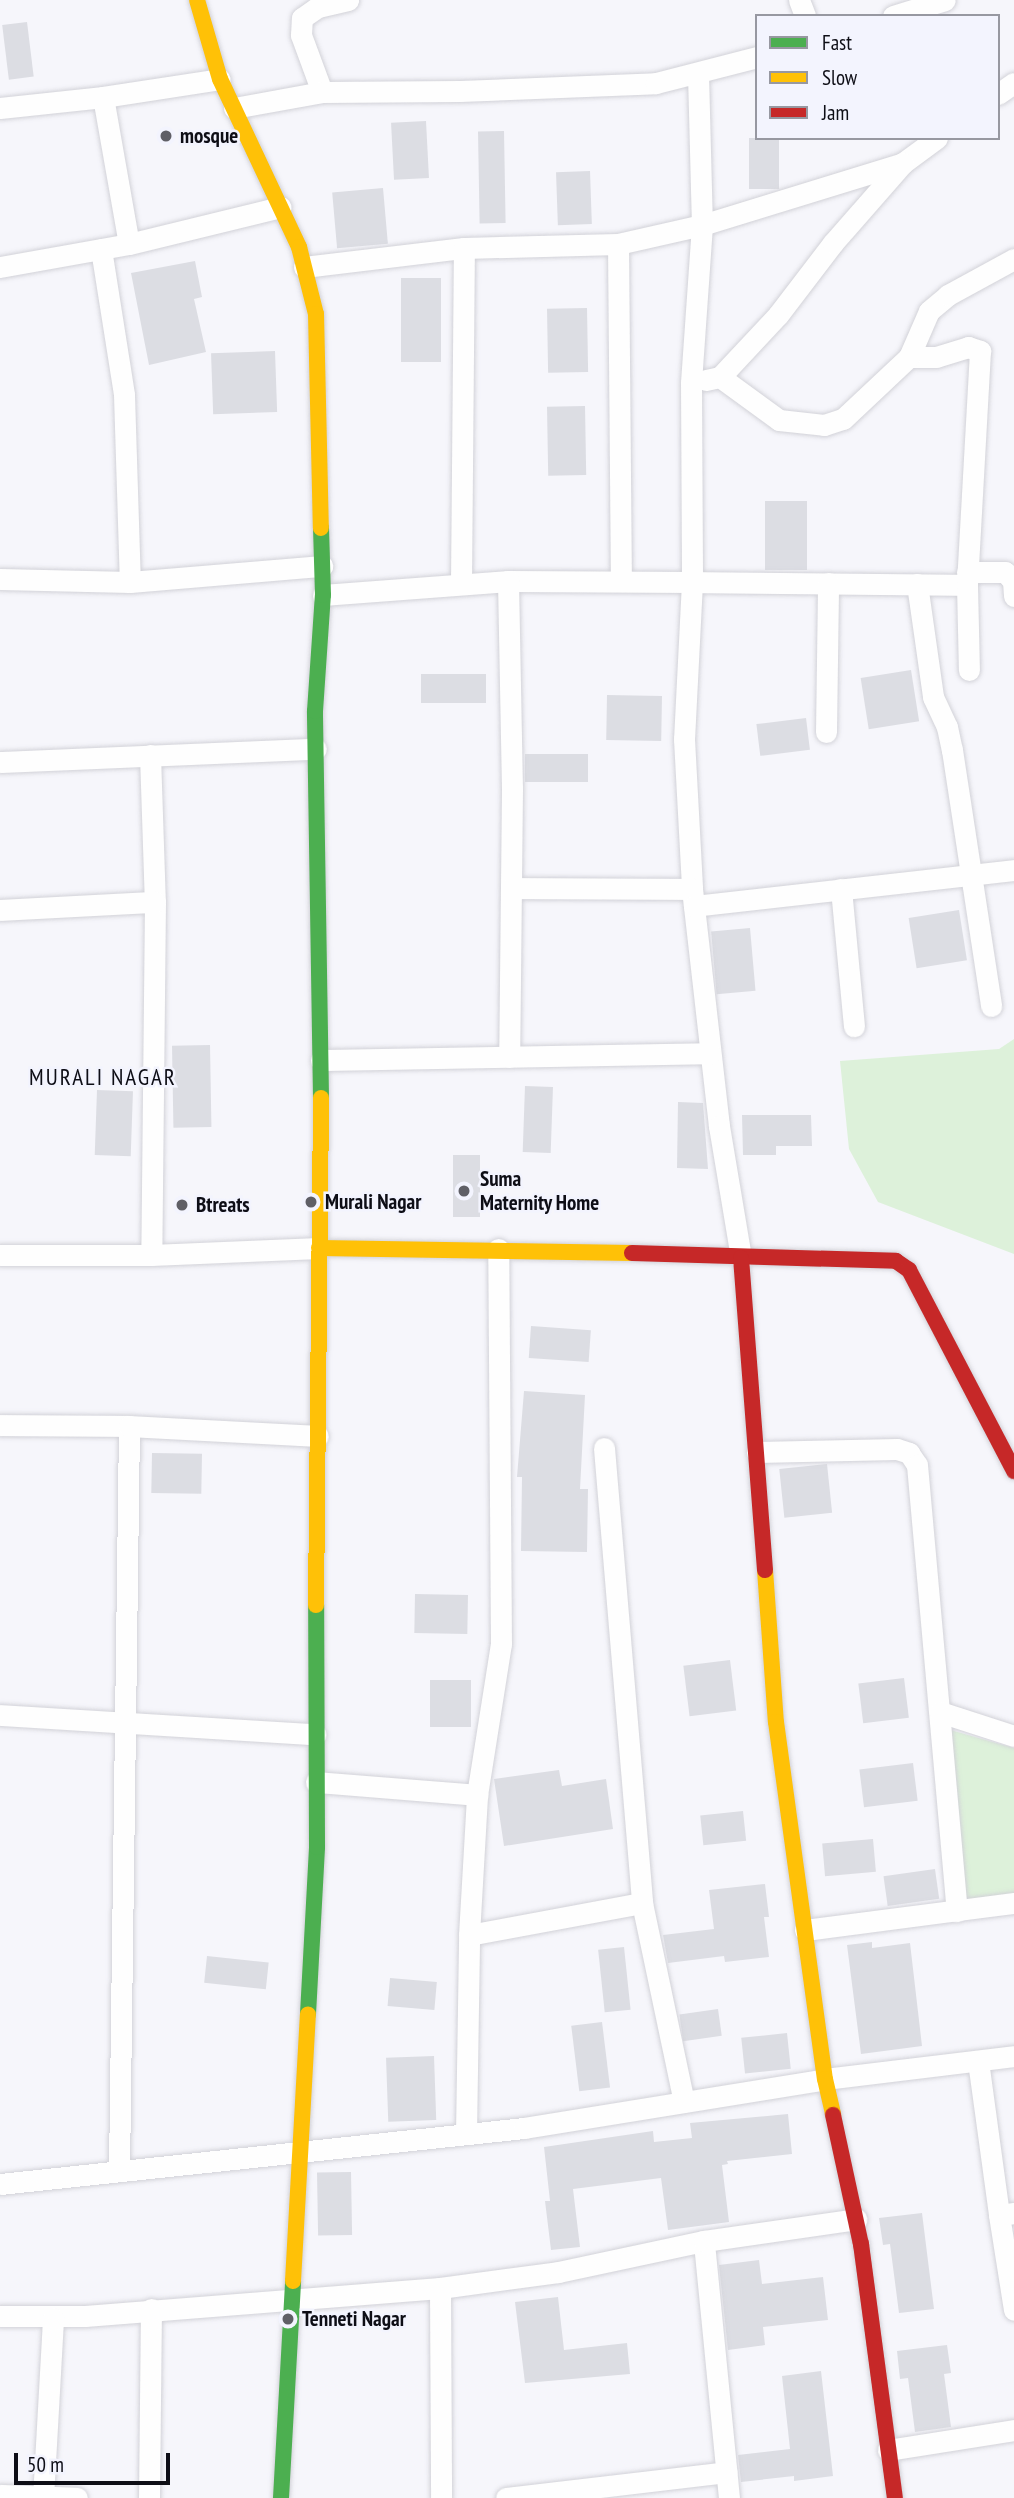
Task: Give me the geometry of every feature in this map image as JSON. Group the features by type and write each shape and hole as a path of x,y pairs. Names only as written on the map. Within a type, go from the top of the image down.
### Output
{"main road":[{"path":"197,0 220,79 281,207 304,267 316,314 323,566 316,711 321,1060 315,1734 317,1847 281,2498"},
{"path":"319,1248 498,1249 896,1261 909,1270 1014,1471"},
{"path":"741,1258 776,1722 824,2079 856,2219 895,2498"}],"street":[{"path":"322,92 301,35 302,18 318,8 348,0"},
{"path":"900,14 945,0"},
{"path":"234,108 322,92 460,91 642,83 698,74 755,58"},
{"path":"698,74 702,225 691,383 692,582 684,739 693,897 710,1053 741,1258"},
{"path":"0,108 103,97 220,79"},
{"path":"103,97 129,244"},
{"path":"691,383 720,377 778,315 833,243 903,163 934,140"},
{"path":"304,267 464,248 618,244 702,225 903,163"},
{"path":"0,267 129,244 281,207"},
{"path":"618,244 621,580"},
{"path":"461,583 464,248"},
{"path":"101,249 124,395 130,582"},
{"path":"720,377 779,420 824,425 843,419 909,357 929,311 948,295 1014,259"},
{"path":"909,357 936,357 968,347 980,351 967,578 969,670"},
{"path":"0,579 130,582 323,566"},
{"path":"323,595 461,583 508,582 621,580 917,584 1005,572 1013,581 1014,596"},
{"path":"508,582 511,888 509,1056"},
{"path":"826,732 828,583"},
{"path":"917,584 933,697 947,727 952,750 991,1006"},
{"path":"0,762 316,748"},
{"path":"150,755 155,902 151,1255"},
{"path":"511,888 693,897 841,889 1014,870"},
{"path":"841,889 853,1026"},
{"path":"0,911 155,902"},
{"path":"321,1060 710,1053"},
{"path":"0,1255 151,1255 319,1248"},
{"path":"466,2134 469,1935 477,1795 501,1644 498,1249"},
{"path":"0,1425 129,1426 318,1436"},
{"path":"119,2170 129,1426"},
{"path":"604,1448 642,1903 684,2102"},
{"path":"757,1452 897,1449 909,1453 917,1465 929,1632 940,1712 957,1911"},
{"path":"940,1712 1014,1736"},
{"path":"0,1716 315,1734"},
{"path":"316,1782 477,1795"},
{"path":"469,1935 642,1903"},
{"path":"805,1930 1014,1903"},
{"path":"0,2184 300,2150 524,2129 824,2079 1014,2056"},
{"path":"978,2061 1007,2214 1014,2310"},
{"path":"0,2316 53,2318 440,2288 558,2272 704,2241 856,2219"},
{"path":"704,2241 729,2498"},
{"path":"440,2288 441,2498"},
{"path":"149,2498 151,2309"},
{"path":"43,2497 53,2318"},
{"path":"888,2450 1014,2430"},
{"path":"506,2498 726,2472"},
{"path":"0,2495 77,2498"}],"green space":[{"path":"1014,1039 1014,1254 878,1202 849,1149 840,1061 999,1049"},
{"path":"947,1729 1014,1748 1014,1895 966,1902"}],"building":[{"path":"27,22 34,77 9,80 2,25"},
{"path":"426,121 429,178 394,180 391,123"},
{"path":"478,131 504,131 506,223 480,223"},
{"path":"749,138 779,140 779,189 749,189"},
{"path":"590,171 592,224 558,225 556,172"},
{"path":"383,188 388,244 337,248 332,192"},
{"path":"195,261 202,297 194,299 206,352 149,365 131,273"},
{"path":"401,278 441,278 441,362 401,362"},
{"path":"587,308 588,372 548,373 547,309"},
{"path":"275,351 277,412 213,414 211,353"},
{"path":"585,406 586,475 548,476 547,407"},
{"path":"765,501 807,501 807,570 765,570"},
{"path":"911,670 919,721 869,729 861,678"},
{"path":"421,674 486,674 486,703 421,703"},
{"path":"607,695 662,696 661,741 606,740"},
{"path":"806,718 810,750 760,756 756,724"},
{"path":"525,754 588,754 588,782 525,782"},
{"path":"959,910 967,960 917,968 909,918"},
{"path":"750,928 755,991 717,994 711,931"},
{"path":"210,1045 211,1127 173,1128 172,1046"},
{"path":"525,1086 553,1087 551,1153 523,1152"},
{"path":"97,1090 133,1091 131,1156 95,1155"},
{"path":"678,1102 703,1103 708,1169 677,1168"},
{"path":"742,1115 811,1115 812,1146 776,1146 776,1155 743,1155"},
{"path":"453,1155 480,1155 480,1217 453,1217"},
{"path":"531,1326 591,1330 589,1362 529,1358"},
{"path":"524,1391 585,1395 580,1489 588,1489 587,1552 521,1551 522,1477 517,1477"},
{"path":"152,1453 202,1454 201,1494 151,1493"},
{"path":"827,1464 832,1513 784,1518 779,1469"},
{"path":"415,1594 468,1595 467,1634 414,1633"},
{"path":"730,1660 736,1711 690,1716 683,1666"},
{"path":"904,1678 909,1718 863,1723 858,1684"},
{"path":"430,1680 471,1680 471,1727 430,1727"},
{"path":"913,1763 918,1801 864,1807 859,1770"},
{"path":"559,1770 562,1786 606,1779 613,1829 504,1846 494,1779"},
{"path":"743,1811 746,1841 703,1845 700,1815"},
{"path":"873,1839 876,1872 825,1876 822,1843"},
{"path":"935,1869 939,1899 888,1906 884,1876"},
{"path":"765,1884 769,1917 764,1917 769,1957 725,1962 724,1956 668,1963 663,1935 714,1929 709,1890"},
{"path":"872,1942 872,1948 910,1943 922,2046 861,2054 847,1945"},
{"path":"624,1947 631,2010 605,2012 598,1950"},
{"path":"207,1956 269,1962 266,1989 204,1983"},
{"path":"390,1978 437,1982 434,2010 388,2006"},
{"path":"718,2009 722,2036 683,2041 679,2014"},
{"path":"602,2022 610,2088 579,2091 571,2026"},
{"path":"787,2033 791,2069 745,2074 741,2038"},
{"path":"434,2056 436,2120 388,2122 386,2058"},
{"path":"788,2114 792,2154 727,2161 728,2164 722,2165 729,2222 668,2230 661,2178 573,2189 580,2247 551,2250 545,2201 550,2201 544,2147 653,2131 654,2142 692,2138 690,2123"},
{"path":"351,2172 352,2235 318,2236 317,2173"},
{"path":"922,2213 934,2309 899,2313 890,2244 883,2245 879,2218"},
{"path":"759,2260 762,2284 823,2277 828,2320 763,2327 765,2345 728,2350 719,2265"},
{"path":"558,2297 564,2350 627,2343 630,2374 525,2383 515,2302"},
{"path":"947,2345 951,2373 944,2374 951,2427 915,2432 908,2378 900,2379 897,2351"},
{"path":"821,2371 833,2476 794,2481 794,2476 741,2482 738,2455 790,2449 782,2376"}],"traffic: fast":[{"path":"321,528 323,595 315,711 321,1098"},
{"path":"308,2014 317,1847 316,1605"},
{"path":"281,2498 293,2281"}],"traffic: slow":[{"path":"197,0 220,79 299,247 316,314 321,528"},
{"path":"316,1605 321,1098"},
{"path":"319,1248 632,1253"},
{"path":"765,1570 776,1722 825,2079 833,2115"},
{"path":"293,2281 308,2014"}],"traffic: jam":[{"path":"632,1253 896,1261 909,1270 1014,1471"},
{"path":"741,1258 765,1570"},
{"path":"833,2115 861,2244 895,2498"}],"place":[{"name":"mosque","path":"166,136"},
{"name":"Suma Maternity Home","path":"464,1191"},
{"name":"Murali Nagar","path":"311,1202"},
{"name":"Btreats","path":"182,1205"},
{"name":"Tenneti Nagar","path":"288,2319"}],"district":[{"name":"MURALI NAGAR","path":"103,1077"}]}
